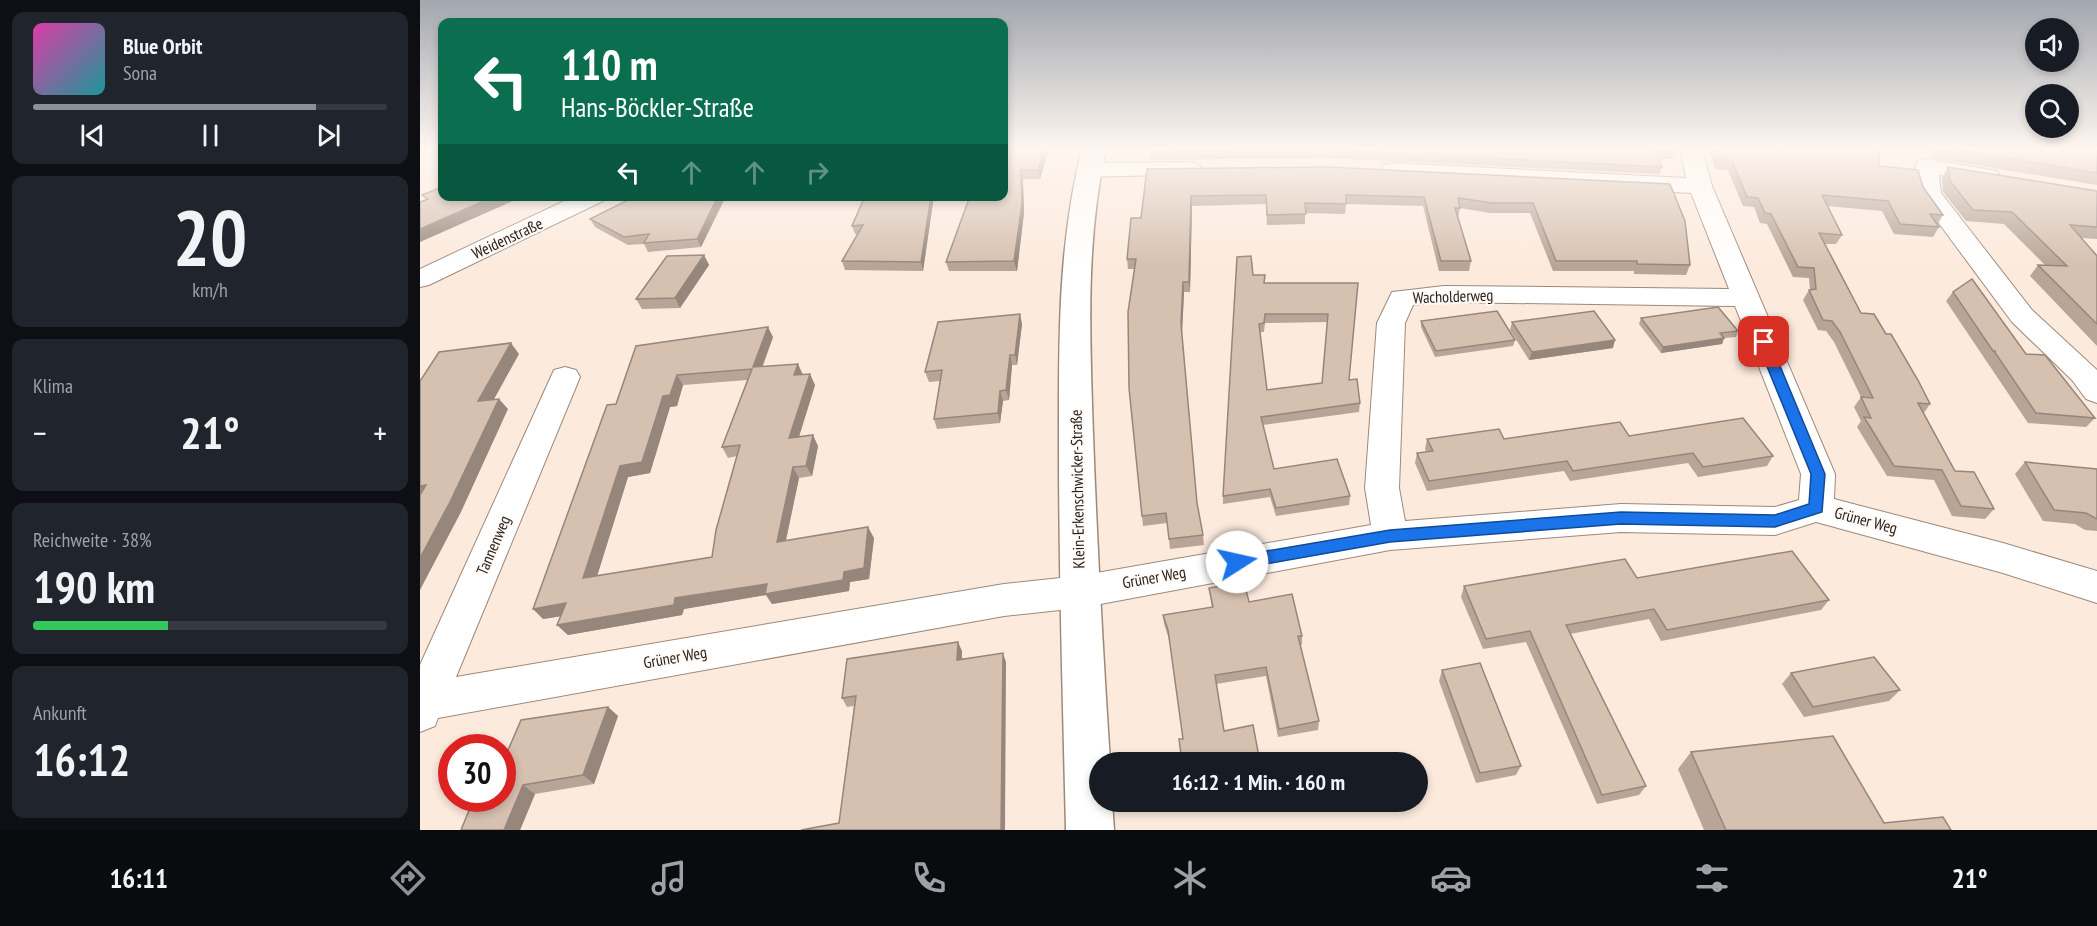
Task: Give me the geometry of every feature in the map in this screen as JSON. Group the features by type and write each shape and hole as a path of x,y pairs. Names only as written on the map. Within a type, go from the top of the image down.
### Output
{"street":[{"name":"Klein-Erkenschwicker-Straße","path":"1087,188 1074,276 1079,592 1090,830"},
{"path":"1701,188 1818,474 1816,508"},
{"path":"1928,188 1929,194 2022,316 2083,373 2097,392"},
{"name":"Weidenstraße","path":"420,279 584,201"},
{"name":"Wacholderweg","path":"1390,536 1382,488 1390,322 1402,298 1444,294 1745,298"},
{"name":"Tannenweg","path":"422,705 565,377"},
{"name":"Grüner Weg","path":"422,705 993,602 1079,592 1390,536 1621,518 1775,521 1816,508 1864,519 2097,587"}],"building":[{"path":"1008,188 1022,188 1022,204 1014,261 946,262 968,201 1008,201"},
{"path":"1145,188 1672,188 1685,221 1690,265 1637,264 1637,261 1556,261 1533,203 1492,203 1458,198 1460,208 1455,208 1471,261 1441,261 1424,197 1346,195 1346,204 1305,203 1306,214 1267,215 1266,195 1191,196 1189,282 1183,282 1181,324 1197,503 1203,535 1169,539 1166,513 1142,516 1129,388 1128,312 1136,259 1127,259 1131,218 1141,218"},
{"path":"1743,188 1924,188 1943,215 1930,214 1939,227 1900,224 1888,201 1822,195 1842,235 1819,233 1861,313 1874,314 1886,334 1891,334 1919,382 1930,404 1918,403 1955,471 1974,472 1994,509 1961,506 1942,470 1894,466 1864,417 1871,418 1861,397 1873,398 1840,332 1832,321 1823,320 1809,290 1816,289 1814,268 1798,267 1771,214 1765,213 1758,198 1747,197"},
{"path":"1955,188 2077,188 2097,191 2097,227 2070,225 2097,256 2097,324 2038,265 2067,266 2012,212 1973,210"},
{"path":"438,189 438,201 484,201 420,229 420,202 428,199 422,195"},
{"path":"626,201 716,201 697,239 644,243 649,234 624,237 590,219"},
{"path":"863,201 930,201 921,262 842,261 863,225 852,226"},
{"path":"704,255 675,298 636,299 667,256"},
{"path":"1251,256 1253,275 1265,275 1264,283 1358,283 1349,380 1357,379 1360,403 1261,417 1274,469 1337,459 1350,496 1276,508 1270,489 1223,496 1237,257","holes":["1265,314 1328,314 1322,383 1267,390 1259,324 1264,323"]},
{"path":"1972,279 2026,354 2045,355 2095,418 2036,413 1953,292"},
{"path":"1718,307 1738,331 1720,333 1724,338 1663,347 1641,318"},
{"path":"1497,311 1515,340 1436,351 1421,321"},
{"path":"1594,311 1615,340 1532,352 1512,322"},
{"path":"1020,314 1015,355 1010,355 1006,390 1000,391 998,413 934,419 942,370 925,372 938,322"},
{"path":"768,327 753,367 798,364 794,375 810,374 789,438 813,435 806,466 793,467 777,542 868,527 864,568 844,572 843,580 765,594 767,584 675,598 674,605 557,625 566,603 533,609 607,405 616,404 636,346","holes":["752,369 722,447 740,445 716,530 712,557 583,578 620,466 642,462 663,396 670,395 677,375"]},
{"path":"511,343 478,401 499,399 450,502 420,558 420,495 426,485 420,486 420,381 439,352"},
{"path":"1743,418 1773,456 1703,467 1693,453 1573,471 1567,461 1429,481 1417,453 1433,451 1427,439 1499,429 1504,439 1620,422 1629,436"},
{"path":"2025,462 2097,469 2097,519 2086,513 2054,510"},
{"path":"1792,551 1829,600 1667,630 1654,609 1566,625 1646,786 1602,795 1530,631 1486,639 1464,586 1625,559 1637,578"},
{"path":"1244,582 1249,602 1292,594 1302,636 1298,636 1319,721 1279,729 1266,667 1215,675 1224,731 1253,725 1258,752 1181,752 1179,739 1183,739 1168,630 1163,615 1213,607 1209,588"},
{"path":"958,642 957,660 1003,653 1001,830 801,830 839,823 856,696 842,698 847,659"},
{"path":"1874,657 1900,690 1813,707 1791,673"},
{"path":"1480,663 1521,766 1480,773 1442,670"},
{"path":"608,707 583,775 523,785 516,802 515,734 521,720"},
{"path":"1833,736 1884,823 1943,817 1951,830 1726,830 1691,752"},
{"path":"468,812 512,812 504,830 461,830"}],"route":[{"path":"1237,562 1390,536 1621,518 1775,521 1816,508 1818,474 1764,342"}]}
